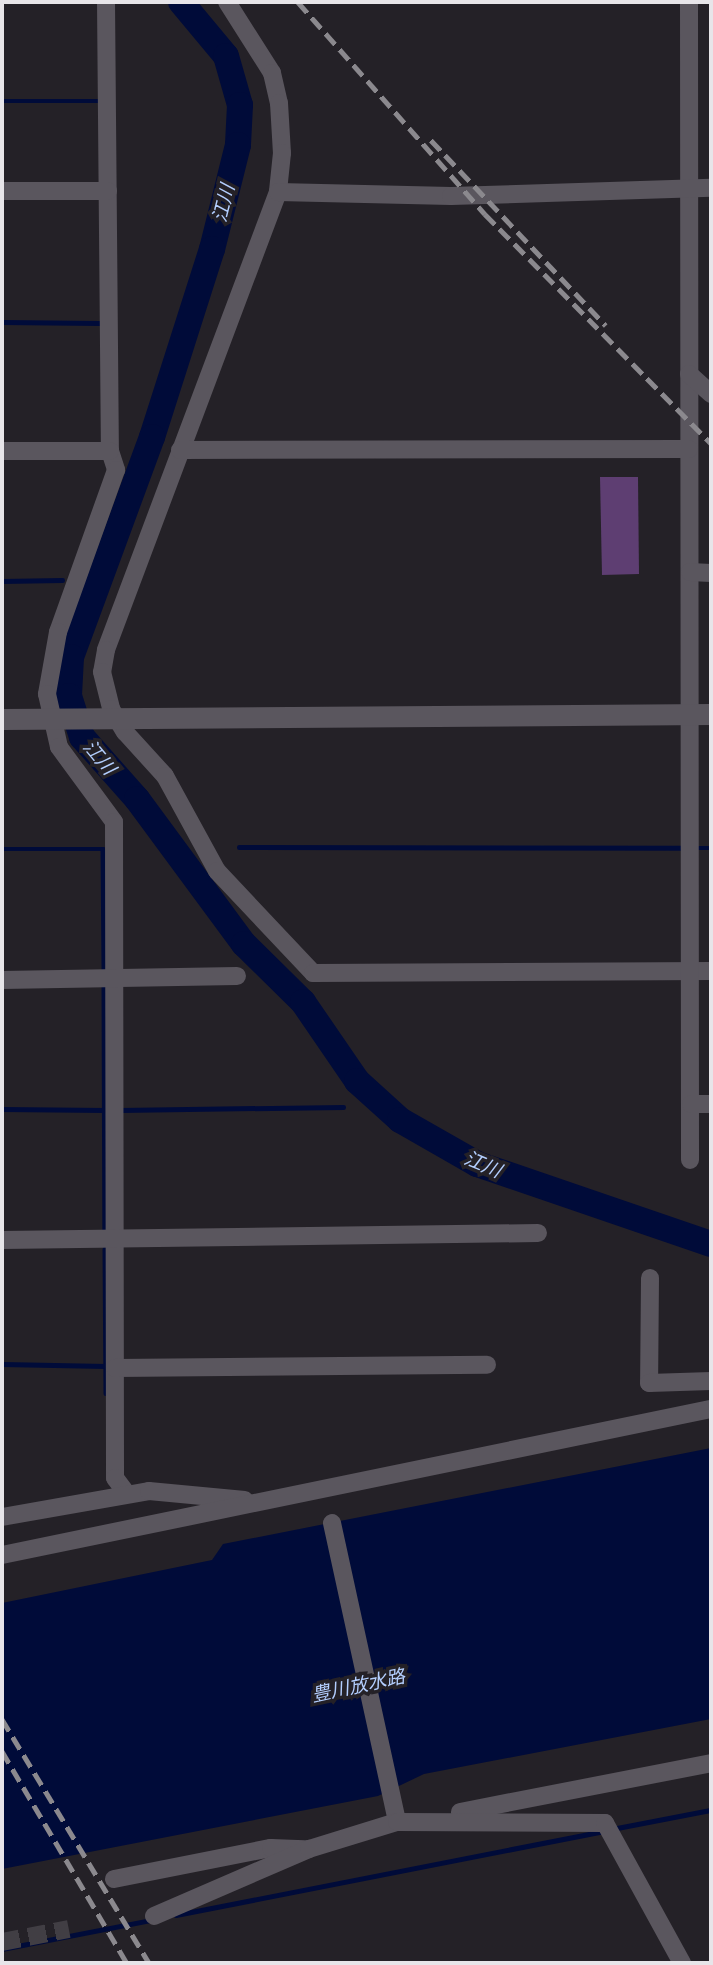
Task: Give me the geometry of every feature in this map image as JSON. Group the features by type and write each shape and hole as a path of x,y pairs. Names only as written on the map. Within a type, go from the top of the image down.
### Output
{"street":[{"path":"106,2 110,451 116,470 58,632 47,694 59,747 114,822 111,979 115,1478 127,1494"},
{"path":"227,2 272,73 279,103 282,153 278,192 106,650 104,689 112,719 165,776 217,871 313,973 711,971"},
{"path":"689,2 690,572 701,714 690,970 691,1160"},
{"path":"278,192 450,196 711,188"},
{"path":"2,191 108,191"},
{"path":"689,374 711,394"},
{"path":"180,450 690,449"},
{"path":"2,451 110,451"},
{"path":"690,572 711,573"},
{"path":"2,719 701,714"},
{"path":"2,980 237,976"},
{"path":"691,1104 711,1104"},
{"path":"2,1240 113,1241 538,1233"},
{"path":"650,1278 649,1383 711,1381"},
{"path":"115,1368 487,1365"},
{"path":"2,1555 711,1409"},
{"path":"2,1517 149,1491 262,1502"},
{"path":"332,1523 396,1817"},
{"path":"421,1819 711,1763"},
{"path":"153,1916 309,1849 396,1817 605,1823 682,1963"},
{"path":"114,1879 271,1848 309,1849"}],"water":[{"name":"豊川放水路","path":"711,1448 711,1719 424,1774 378,1796 2,1869 2,1603 212,1560 223,1544"}],"building":[{"path":"600,477 638,477 639,574 602,575"}],"waterway":[{"name":"江川","path":"181,2 226,56 240,105 238,145 212,249 152,437 71,657 69,696 82,737 137,799 244,944 303,1002 357,1081 400,1120 477,1164 711,1244"},
{"path":"2,101 99,101"},
{"path":"2,322 99,323"},
{"path":"2,581 62,580"},
{"path":"239,847 685,848"},
{"path":"699,848 711,848"},
{"path":"2,849 103,849 104,973"},
{"path":"104,984 105,1232"},
{"path":"120,1110 343,1107"},
{"path":"2,1109 105,1110"},
{"path":"681,1232 711,1232"},
{"path":"105,1249 106,1393"},
{"path":"2,1364 106,1366"},
{"path":"612,1829 711,1810"},
{"path":"176,1915 604,1831"},
{"path":"2,1949 151,1920"}],"tunnel":[{"path":"2,1942 69,1929"}],"railway":[{"path":"298,2 485,214 711,443"},
{"path":"431,140 606,326"},
{"path":"2,1719 149,1963"},
{"path":"2,1751 127,1963"}]}
